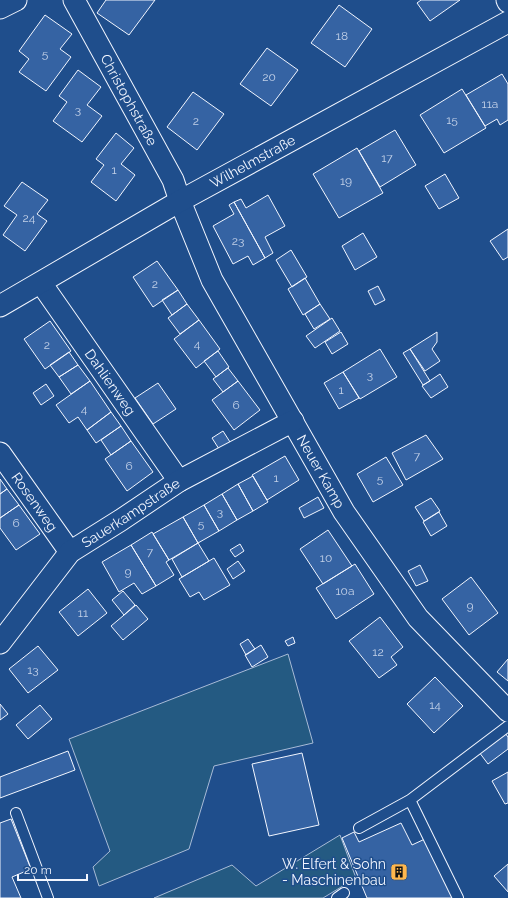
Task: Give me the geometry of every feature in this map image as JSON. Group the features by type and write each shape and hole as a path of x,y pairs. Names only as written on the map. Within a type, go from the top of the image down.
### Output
{"street":[{"path":"0,8 16,0"},
{"name":"Christophstraße","path":"74,0 174,180 180,201"},
{"name":"Wilhelmstraße","path":"0,306 180,201 508,22"},
{"name":"Neuer Kamp","path":"180,201 212,280 344,512 418,618 508,711"},
{"name":"Dahlienweg","path":"41,283 179,482"},
{"name":"Sauerkampstraße","path":"0,643 70,552 179,482 293,421"},
{"name":"Rosenweg","path":"0,453 70,552"}],"lane":[{"path":"359,828 410,800 508,726"},
{"path":"410,800 458,898"},
{"path":"16,813 48,898"}],"shaded area":[{"path":"288,654 313,743 214,766 189,849 99,886 93,867 110,851 69,739"},
{"path":"340,835 356,878 323,898 154,898 232,865 256,886"}],"building":[{"path":"106,0 155,0 129,35 97,13"},
{"path":"421,0 460,0 430,21 417,3"},
{"path":"339,5 372,29 345,67 311,43"},
{"path":"45,15 72,34 60,49 71,57 46,91 19,72 29,59 19,51"},
{"path":"267,48 298,70 271,106 240,84"},
{"path":"78,70 101,87 87,105 102,116 82,142 53,121 67,102 59,96"},
{"path":"502,74 508,84 508,120 500,125 497,119 485,126 466,95"},
{"path":"462,89 486,128 444,153 420,115"},
{"path":"193,92 224,114 197,150 167,127"},
{"path":"395,130 416,165 380,187 359,151"},
{"path":"116,133 134,148 121,164 135,175 116,201 91,182 104,165 96,159"},
{"path":"357,148 383,193 339,218 313,174"},
{"path":"445,174 459,198 439,209 425,186"},
{"path":"22,182 48,200 37,214 47,221 25,251 3,235 17,215 4,206"},
{"path":"268,195 285,226 265,237 273,253 265,258 234,202 241,199 246,208"},
{"path":"234,202 265,258 253,265 248,256 233,264 213,226 234,214 229,205"},
{"path":"508,229 508,257 503,260 490,241"},
{"path":"363,233 377,257 355,270 342,246"},
{"path":"291,250 307,277 292,287 276,260"},
{"path":"157,261 178,290 153,307 133,277"},
{"path":"305,278 320,304 303,315 288,289"},
{"path":"378,286 385,300 375,305 368,291"},
{"path":"178,290 187,304 172,315 162,300"},
{"path":"187,304 199,320 180,334 168,318"},
{"path":"320,304 330,319 314,329 305,314"},
{"path":"332,318 340,331 315,348 306,336"},
{"path":"199,320 220,349 196,368 174,339"},
{"path":"50,321 71,351 45,369 24,339"},
{"path":"341,332 348,344 332,354 325,342"},
{"path":"437,332 437,342 432,349 440,361 425,371 410,349"},
{"path":"380,349 397,377 360,399 343,372"},
{"path":"410,349 430,381 423,385 403,353"},
{"path":"218,351 229,367 216,377 204,361"},
{"path":"69,352 78,365 59,377 50,365"},
{"path":"78,365 90,381 71,394 59,377"},
{"path":"228,368 238,381 223,392 213,379"},
{"path":"343,372 359,398 339,409 324,383"},
{"path":"440,374 448,387 431,398 422,386"},
{"path":"90,381 111,412 87,430 78,417 69,423 56,405"},
{"path":"238,381 260,410 234,430 212,400"},
{"path":"158,383 176,409 153,424 135,398"},
{"path":"46,384 54,396 41,405 33,393"},
{"path":"111,412 121,426 96,443 87,430"},
{"path":"121,426 131,441 111,455 101,440"},
{"path":"223,431 230,442 219,449 212,438"},
{"path":"426,435 443,459 406,480 392,453"},
{"path":"131,441 153,472 127,491 105,459"},
{"path":"285,456 299,480 267,500 252,475"},
{"path":"386,457 403,485 373,502 357,474"},
{"path":"253,476 268,502 253,511 238,484"},
{"path":"0,479 7,489 0,494"},
{"path":"238,484 253,511 237,520 222,494"},
{"path":"7,489 19,505 0,518 0,494"},
{"path":"222,494 237,520 219,531 204,505"},
{"path":"318,497 324,508 304,518 299,508"},
{"path":"431,498 440,511 424,521 415,507"},
{"path":"19,505 40,534 16,550 0,528 0,518"},
{"path":"204,505 219,531 198,543 183,517"},
{"path":"439,512 447,526 431,536 423,522"},
{"path":"183,517 198,543 169,560 153,534"},
{"path":"328,530 352,566 323,584 300,549"},
{"path":"152,532 169,560 166,562 174,575 156,586 131,545"},
{"path":"198,543 209,561 182,577 172,559"},
{"path":"240,544 244,551 235,557 230,550"},
{"path":"131,545 156,586 142,594 134,583 119,592 102,562"},
{"path":"214,558 230,585 204,600 199,592 190,597 179,579"},
{"path":"238,561 245,571 233,579 227,569"},
{"path":"355,564 374,594 336,619 316,588"},
{"path":"420,565 428,581 416,586 408,571"},
{"path":"471,577 498,613 469,635 442,599"},
{"path":"88,589 107,613 78,636 59,612"},
{"path":"123,591 135,605 124,615 112,600"},
{"path":"136,605 148,619 123,640 111,626"},
{"path":"380,617 403,647 391,657 397,665 379,678 349,641"},
{"path":"293,637 295,643 288,646 285,641"},
{"path":"248,639 255,649 246,655 240,644"},
{"path":"261,645 268,657 252,667 245,655"},
{"path":"38,646 58,670 28,693 9,669"},
{"path":"508,659 508,681 497,672"},
{"path":"435,677 463,706 434,733 407,704"},
{"path":"0,704 8,714 0,720"},
{"path":"40,705 52,719 28,739 16,725"},
{"path":"505,733 508,737 508,749 488,764 479,752"},
{"path":"68,751 75,770 0,798 0,777"},
{"path":"302,753 319,825 269,836 252,764"},
{"path":"508,772 508,803 505,804 492,781"},
{"path":"11,819 31,869 12,877 21,898 0,898 0,823"},
{"name":"W. Elfert & Sohn - Maschinenbau","path":"401,823 412,845 427,838 455,898 367,898 342,838 354,832 359,842"},
{"path":"508,864 508,892 494,876"}],"place":[{"name":"W. Elfert & Sohn - Maschinenbau","path":"399,872"}]}
